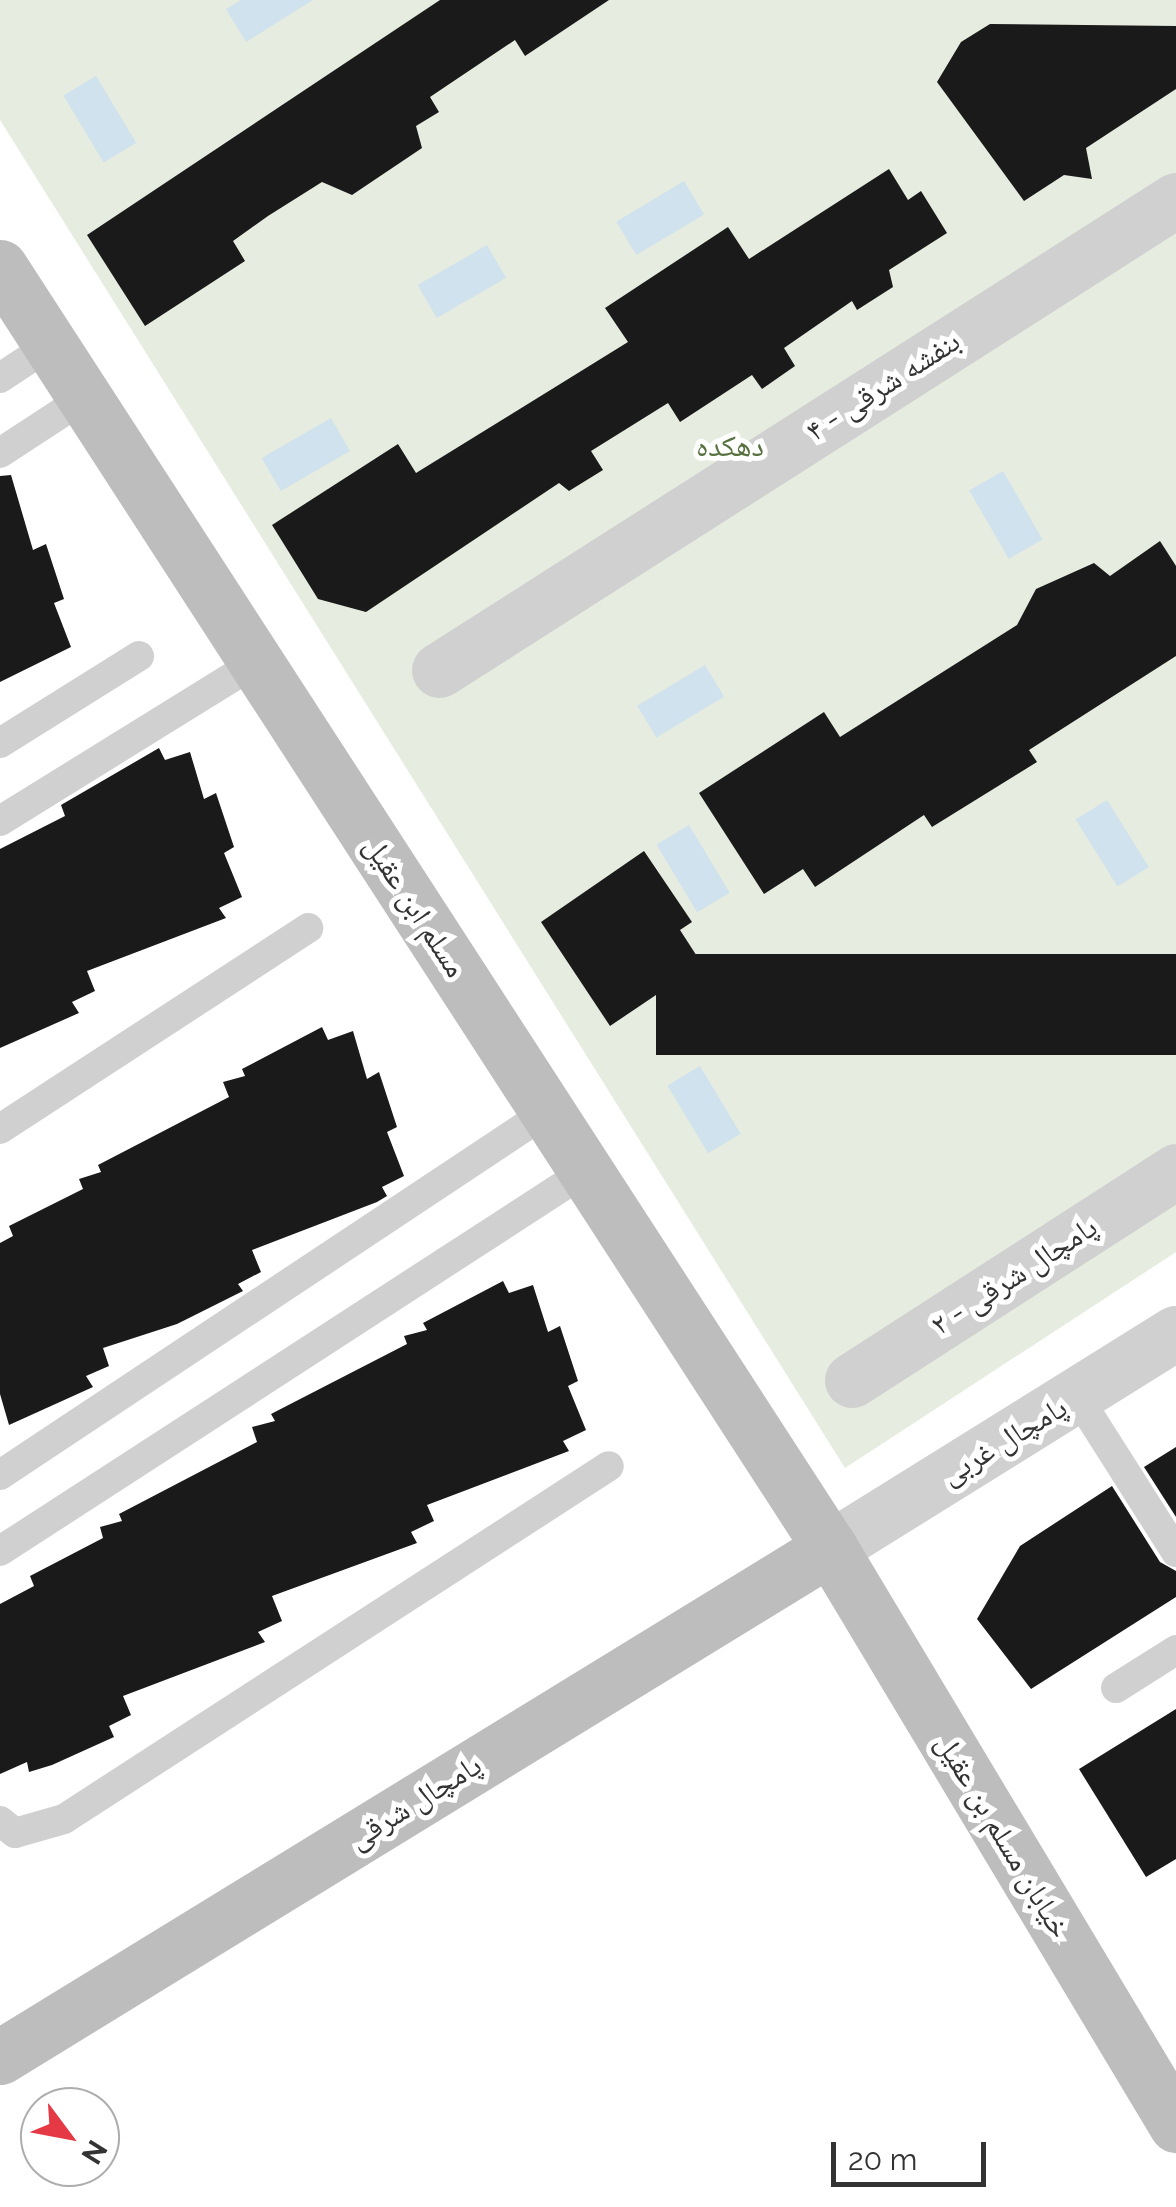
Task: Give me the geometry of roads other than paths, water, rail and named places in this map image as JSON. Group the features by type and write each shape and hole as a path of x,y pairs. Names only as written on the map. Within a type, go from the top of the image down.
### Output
{"street":[{"name":"بنفشه شرقی - ۴","path":"439,670 1176,200"},
{"name":"مسلم ابن عقیل","path":"0,267 830,1548"},
{"name":"پامچال شرقی - ۲","path":"852,1380 1176,1171"},
{"name":"پامچال غربی","path":"830,1548 1176,1333"},
{"name":"پامچال شرقی","path":"0,2057 830,1548"},
{"name":"خیابان مسلم بن عقیل","path":"830,1548 1176,2125"}],"lane":[{"path":"0,378 50,345"},
{"path":"0,453 84,398"},
{"path":"0,743 140,656"},
{"path":"0,821 256,662"},
{"path":"0,1129 308,928"},
{"path":"0,1475 547,1112"},
{"path":"0,1550 586,1172"},
{"path":"1078,1396 1176,1552"},
{"path":"0,1821 15,1834 64,1819 609,1466"},
{"path":"1116,1688 1176,1650"}],"water":[{"path":"241,0 313,0 246,42 226,9"},
{"path":"96,76 136,143 104,162 63,96"},
{"path":"684,181 704,214 636,255 616,222"},
{"path":"487,245 506,278 437,318 418,285"},
{"path":"331,418 350,451 281,491 262,458"},
{"path":"1003,471 1042,539 1009,559 969,490"},
{"path":"705,665 724,697 656,737 637,706"},
{"path":"1107,800 1149,867 1117,887 1076,820"},
{"path":"689,825 730,893 697,912 656,845"},
{"path":"700,1066 741,1134 708,1153 667,1086"}],"park label":[{"name":"دهکده","path":"730,446"}]}
